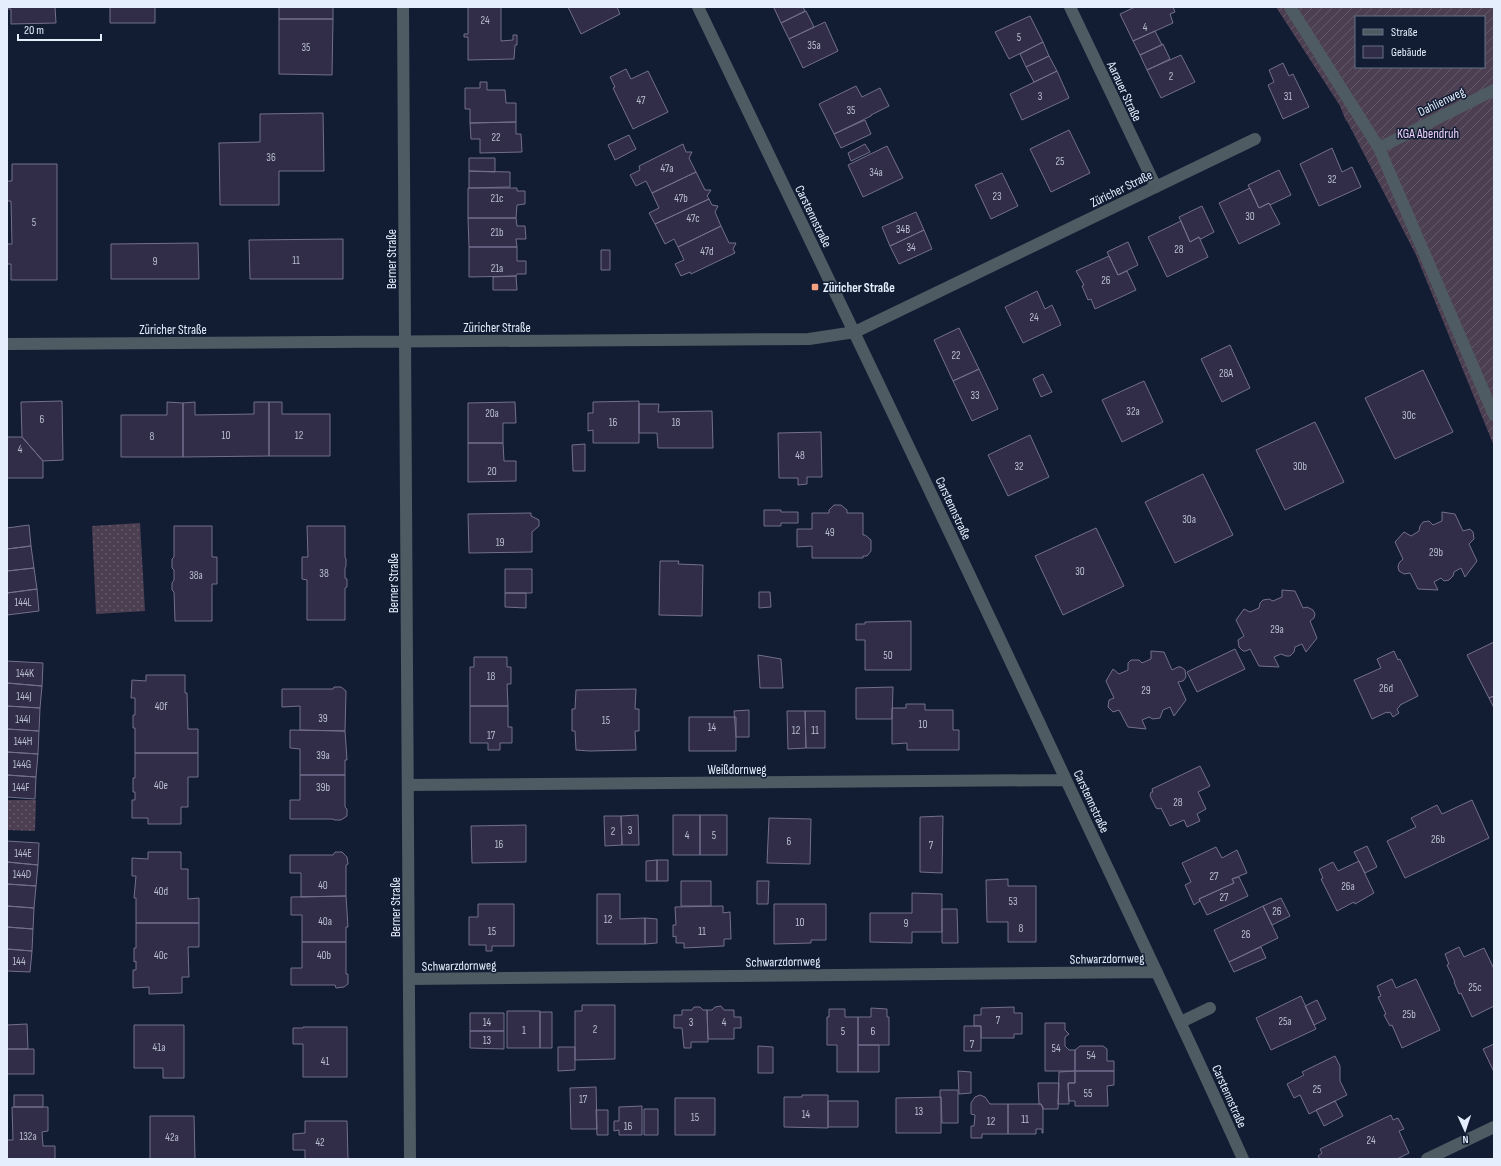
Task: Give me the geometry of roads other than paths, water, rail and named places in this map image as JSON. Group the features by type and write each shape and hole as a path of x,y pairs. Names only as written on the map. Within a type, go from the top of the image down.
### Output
{"street":[{"name":"Berner Straße","path":"403,7 410,1159"},
{"name":"Carstennstraße","path":"698,7 855,332 1181,1022 1243,1159"},
{"name":"Aarauer Straße","path":"1070,7 1156,187"},
{"path":"1290,7 1379,148 1494,415"},
{"name":"Dahlienweg","path":"1379,148 1494,90"},
{"name":"Züricher Straße","path":"7,344 809,339 855,332 1255,139"},
{"name":"Weißdornweg","path":"408,785 1066,780"},
{"name":"Schwarzdornweg","path":"409,979 1157,972"},
{"path":"1181,1022 1210,1008"},
{"path":"1427,1159 1494,1127"}],"place":[{"name":"Züricher Straße","path":"815,287"}],"park label":[{"name":"KGA Abendruh","path":"1428,133"}]}
